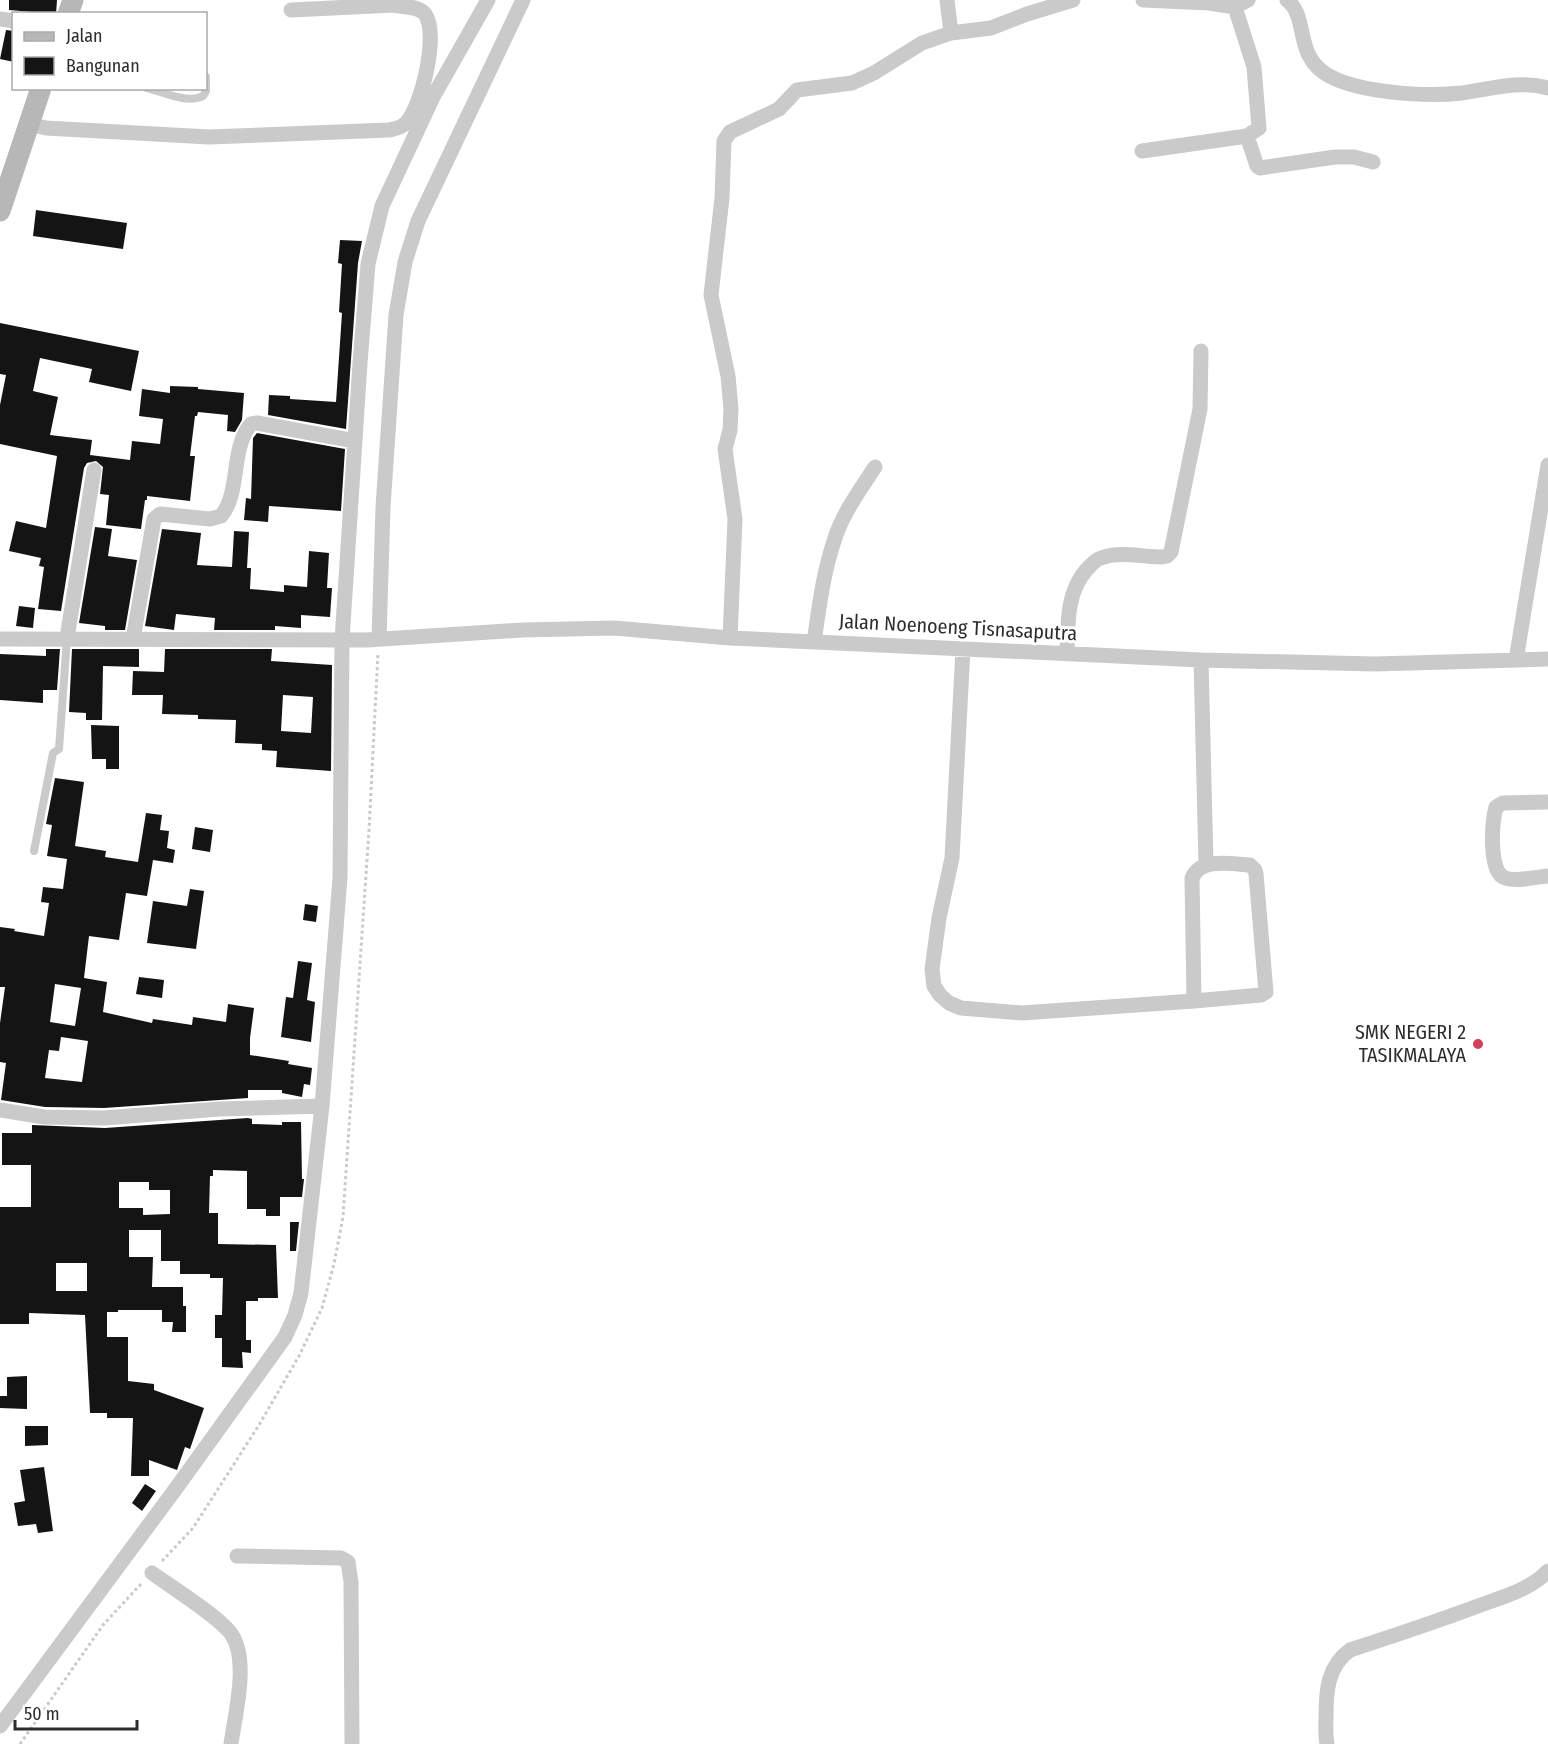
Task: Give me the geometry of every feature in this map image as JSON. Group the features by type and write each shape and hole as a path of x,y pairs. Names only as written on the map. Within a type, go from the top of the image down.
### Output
{"main road":[{"path":"0,211 40,90"}],"street":[{"path":"0,1726 177,1488 285,1337 295,1315 301,1293 322,1106 340,878 346,640 355,441 368,264 382,206 433,97 488,0"},
{"path":"373,640 396,315 405,262 418,221 524,0"},
{"path":"947,0 951,33"},
{"path":"730,638 735,519 725,449 730,430 731,409 728,376 711,296 722,198 724,141 730,132 779,109 797,90 852,82 874,73 922,43 951,33 991,28 1073,0"},
{"path":"1142,151 1247,136 1256,131 1259,123 1254,67 1242,4 1143,0"},
{"path":"1287,0 1297,12 1304,45 1312,63 1341,82 1380,90 1446,94 1516,84 1548,88"},
{"path":"29,124 46,128 208,137 389,130 398,128 406,122 415,107 429,58 430,37 424,13 392,3 291,10"},
{"path":"1247,136 1257,166 1260,168 1335,157 1354,157 1373,162"},
{"path":"1067,653 1068,617 1072,594 1079,579 1089,567 1100,558 1126,554 1162,557 1171,552 1200,409 1201,351"},
{"path":"133,639 154,519 160,514 210,519 221,516 228,503 241,444 251,424 257,423 355,441"},
{"path":"1516,660 1548,465"},
{"path":"814,642 821,592 834,539 851,505 875,467"},
{"path":"67,638 94,470"},
{"name":"Jalan Noenoeng Tisnasaputra","path":"0,639 373,640 523,630 614,628 730,638 1201,660 1375,664 1548,659"},
{"path":"963,649 952,858 939,918 932,969 934,986 949,1003 961,1008 1022,1013 1194,1001 1261,995 1266,992 1267,986 1255,870 1250,865 1206,864 1197,868 1192,878 1194,1001"},
{"path":"1201,660 1206,864"},
{"path":"1548,802 1503,803 1496,807 1493,818 1494,862 1499,874 1503,878 1510,879 1548,876"},
{"path":"0,1110 44,1117 104,1118 219,1109 322,1106"},
{"path":"237,1556 341,1558 348,1562 351,1582 352,1744"},
{"path":"1327,1744 1326,1689 1341,1656 1350,1650 1422,1627 1514,1592 1537,1582 1548,1570"},
{"path":"152,1573 225,1626 237,1645 240,1674 231,1744"}],"lane":[{"path":"155,90 199,99 206,90"},
{"path":"34,851 52,753 59,749 67,638"}],"path":[{"path":"20,1744 103,1625 193,1528 265,1415 299,1356 322,1308 343,1217 347,1170 369,830 373,640"}],"building":[{"path":"9,0 57,0 56,12 9,10"},
{"path":"6,30 12,31 12,62 0,59"},
{"path":"36,210 127,223 123,249 33,236"},
{"path":"340,240 362,241 358,263 346,429 268,415 269,395 336,402 342,313 339,312 342,264 338,263"},
{"path":"0,323 139,351 131,391 89,382 92,369 40,358 33,391 58,397 50,435 92,440 90,455 130,460 132,441 160,444 163,419 139,416 142,389 170,393 170,386 198,387 198,389 244,393 242,420 235,432 227,431 228,415 198,412 195,416 190,456 195,456 190,501 147,496 141,529 106,525 109,495 100,494 103,467 96,461 87,463 84,468 61,611 38,609 44,567 39,566 41,558 9,551 16,521 46,528 57,456 0,444 0,405 6,375 0,374"},
{"path":"257,433 345,449 341,511 269,506 268,522 244,520 246,498 251,499 253,438"},
{"path":"95,527 112,529 108,556 137,560 125,630 105,630 105,626 79,623"},
{"path":"162,529 201,533 197,565 232,567 234,531 249,532 247,568 251,568 250,589 284,592 284,585 307,587 309,551 329,553 327,588 332,588 330,617 301,615 301,628 275,626 275,630 214,630 215,618 176,614 174,630 145,626"},
{"path":"19,606 35,608 33,628 16,626"},
{"path":"46,649 60,649 57,690 43,690 43,703 0,700 0,654 46,656"},
{"path":"72,649 139,649 139,667 103,666 102,720 86,720 86,713 69,712"},
{"path":"165,649 272,649 271,661 332,665 331,771 276,767 277,751 262,750 262,744 235,743 236,720 198,719 198,715 162,714 163,695 132,695 133,671 164,672","holes":["283,695 313,697 311,733 281,731"]},
{"path":"91,725 119,726 119,769 106,769 106,759 92,759"},
{"path":"55,778 84,782 75,846 106,851 105,857 138,862 146,813 162,815 160,830 169,831 167,848 175,850 173,863 153,860 147,896 126,893 119,940 89,936 84,978 107,982 103,1012 152,1023 153,1019 192,1025 193,1017 226,1022 228,1004 254,1008 250,1055 289,1061 288,1064 312,1068 310,1085 304,1084 302,1097 282,1093 282,1090 248,1090 248,1098 104,1108 45,1107 1,1100 6,1063 0,1062 0,1023 5,987 0,987 0,927 44,936 49,903 41,902 43,887 63,889 67,859 47,856 52,825 46,824","holes":["55,984 81,988 75,1026 50,1022","61,1037 88,1041 82,1082 45,1078 49,1050 59,1051"]},
{"path":"195,827 213,830 210,852 192,849"},
{"path":"190,889 204,891 196,949 147,943 153,901 187,906"},
{"path":"305,904 318,906 316,922 303,920"},
{"path":"298,961 312,963 307,1000 315,1002 311,1042 281,1037 286,997 293,998"},
{"path":"139,977 164,980 162,998 136,994"},
{"path":"248,1118 252,1119 252,1124 282,1125 282,1122 301,1122 302,1179 304,1179 302,1197 280,1197 280,1216 266,1216 266,1209 247,1209 247,1171 213,1170 213,1176 210,1176 209,1213 218,1213 218,1244 276,1245 278,1298 258,1298 258,1301 246,1301 246,1340 251,1340 251,1353 242,1352 243,1368 222,1367 222,1338 215,1338 215,1315 222,1315 223,1278 210,1278 210,1274 180,1274 180,1261 161,1261 161,1230 129,1230 129,1257 153,1257 152,1287 183,1287 186,1332 172,1332 173,1322 162,1322 162,1310 118,1310 118,1312 107,1312 107,1337 128,1337 128,1381 154,1384 154,1390 204,1408 190,1449 185,1447 177,1470 149,1460 149,1476 131,1476 133,1418 107,1418 107,1413 90,1413 85,1315 29,1313 29,1324 0,1324 0,1207 31,1207 31,1165 2,1165 2,1133 32,1133 32,1125 105,1128","holes":["119,1182 149,1182 149,1190 170,1190 170,1214 143,1215 143,1208 119,1208","56,1263 87,1263 87,1291 56,1291"]},
{"path":"290,1222 299,1222 296,1251 290,1251"},
{"path":"27,1376 27,1409 0,1408 0,1396 7,1396 7,1377"},
{"path":"25,1426 48,1426 48,1445 25,1446"},
{"path":"44,1467 53,1531 38,1533 36,1524 18,1526 14,1503 25,1501 20,1470"},
{"path":"145,1484 156,1491 142,1511 132,1503"}],"place":[{"name":"SMK NEGERI 2 TASIKMALAYA","path":"1478,1044"}]}
